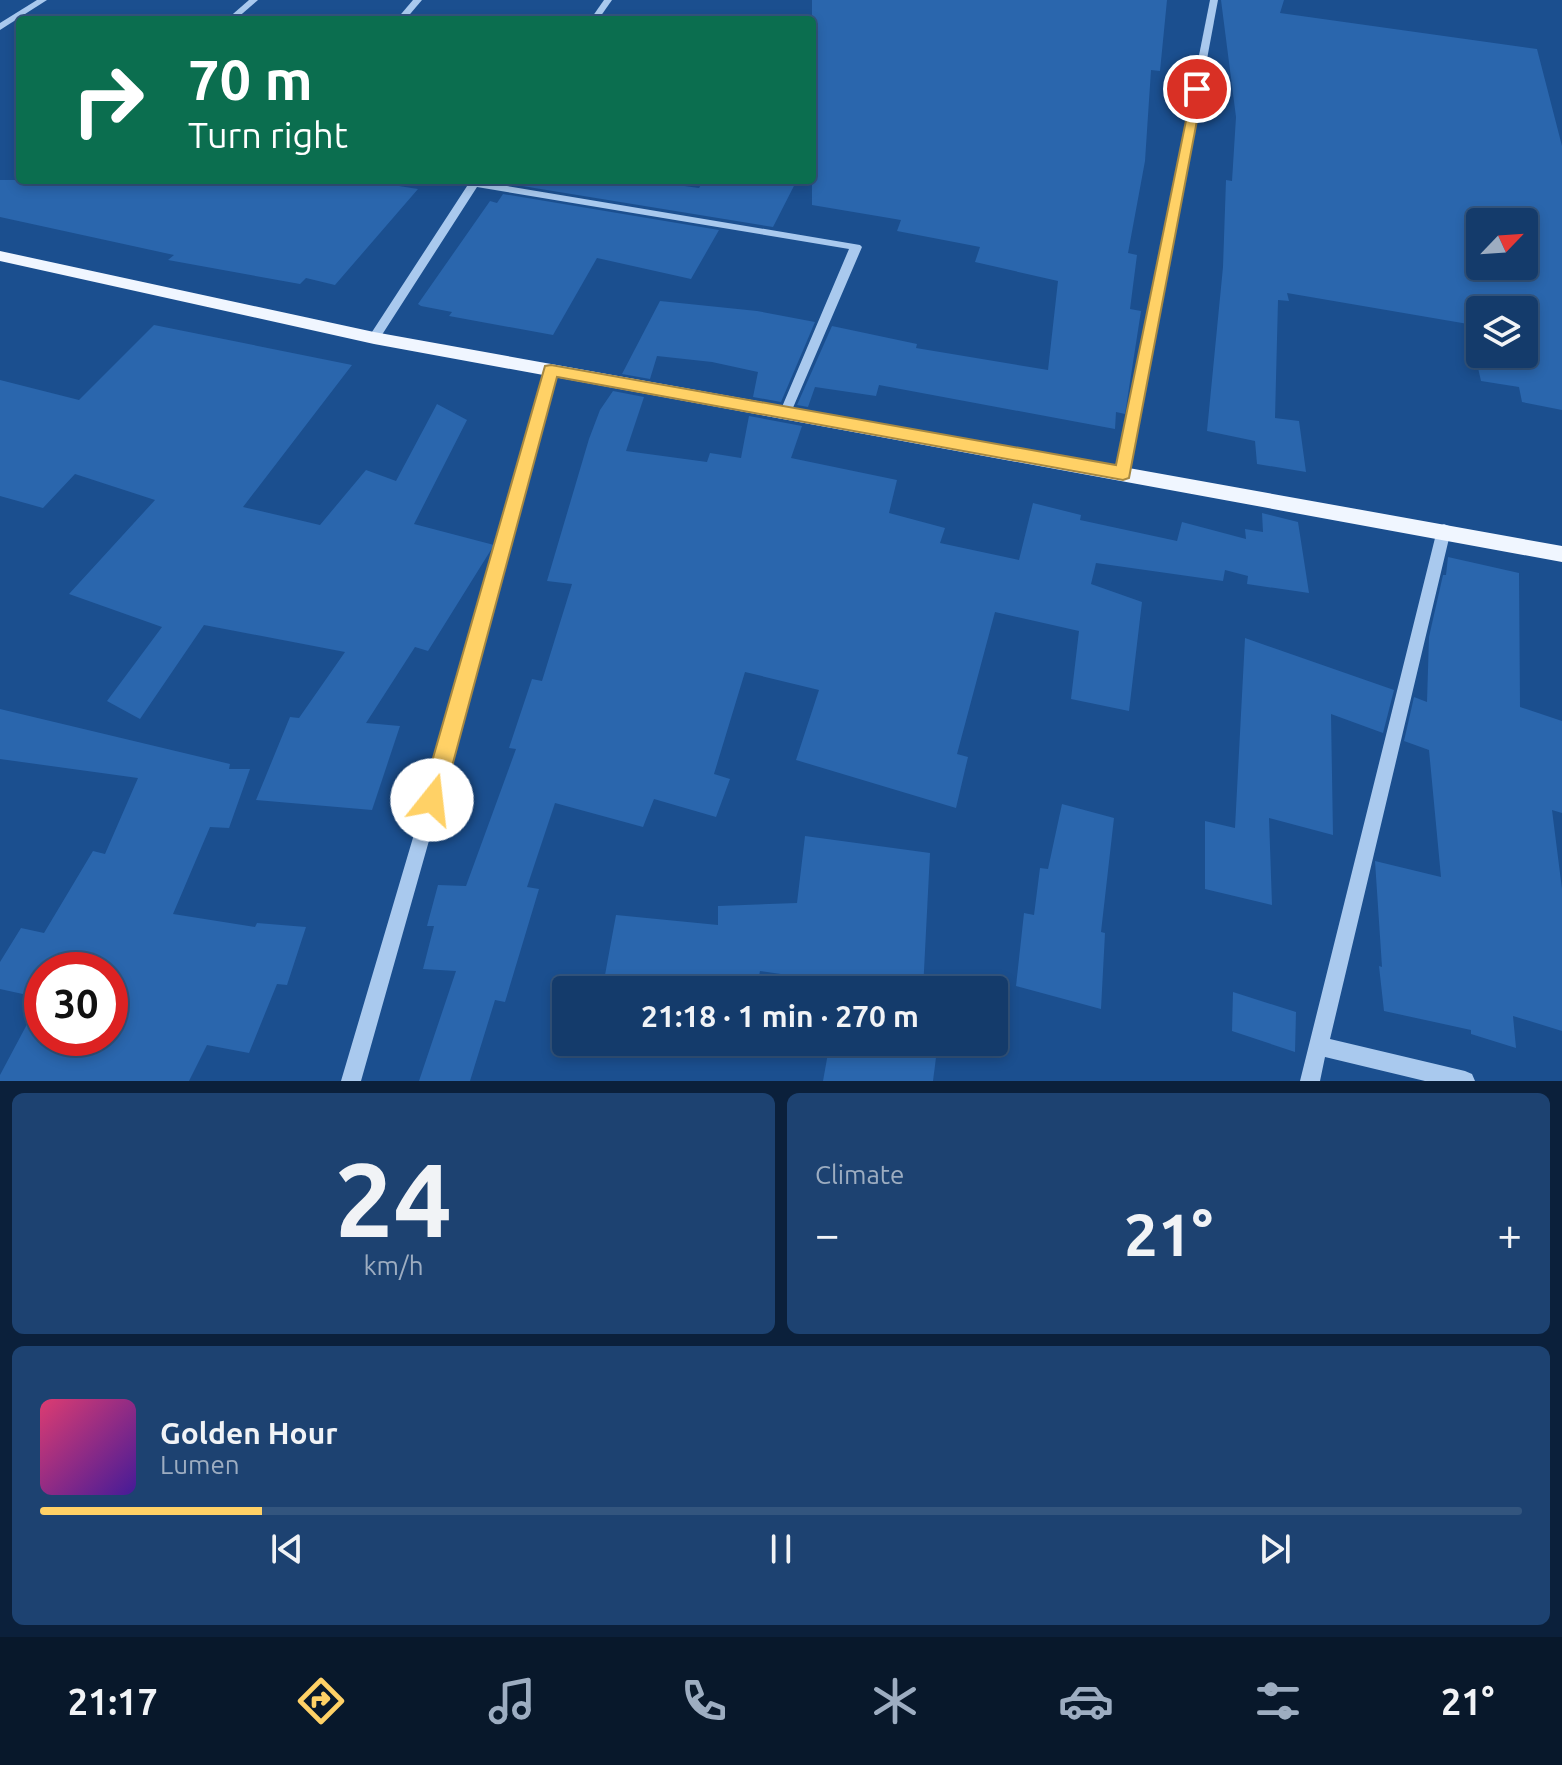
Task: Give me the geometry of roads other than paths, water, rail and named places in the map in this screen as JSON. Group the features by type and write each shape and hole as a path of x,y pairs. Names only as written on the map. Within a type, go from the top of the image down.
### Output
{"main road":[{"path":"0,256 374,338 1444,530 1562,554"}],"street":[{"path":"18,16 43,0"},
{"path":"235,16 254,0"},
{"path":"404,16 418,0"},
{"path":"1123,473 1214,0"},
{"path":"374,338 473,184"},
{"path":"492,184 856,247 785,414"},
{"path":"351,1081 485,618 551,370"},
{"path":"1310,1081 1444,530"},
{"path":"1320,1046 1465,1081"}]}
